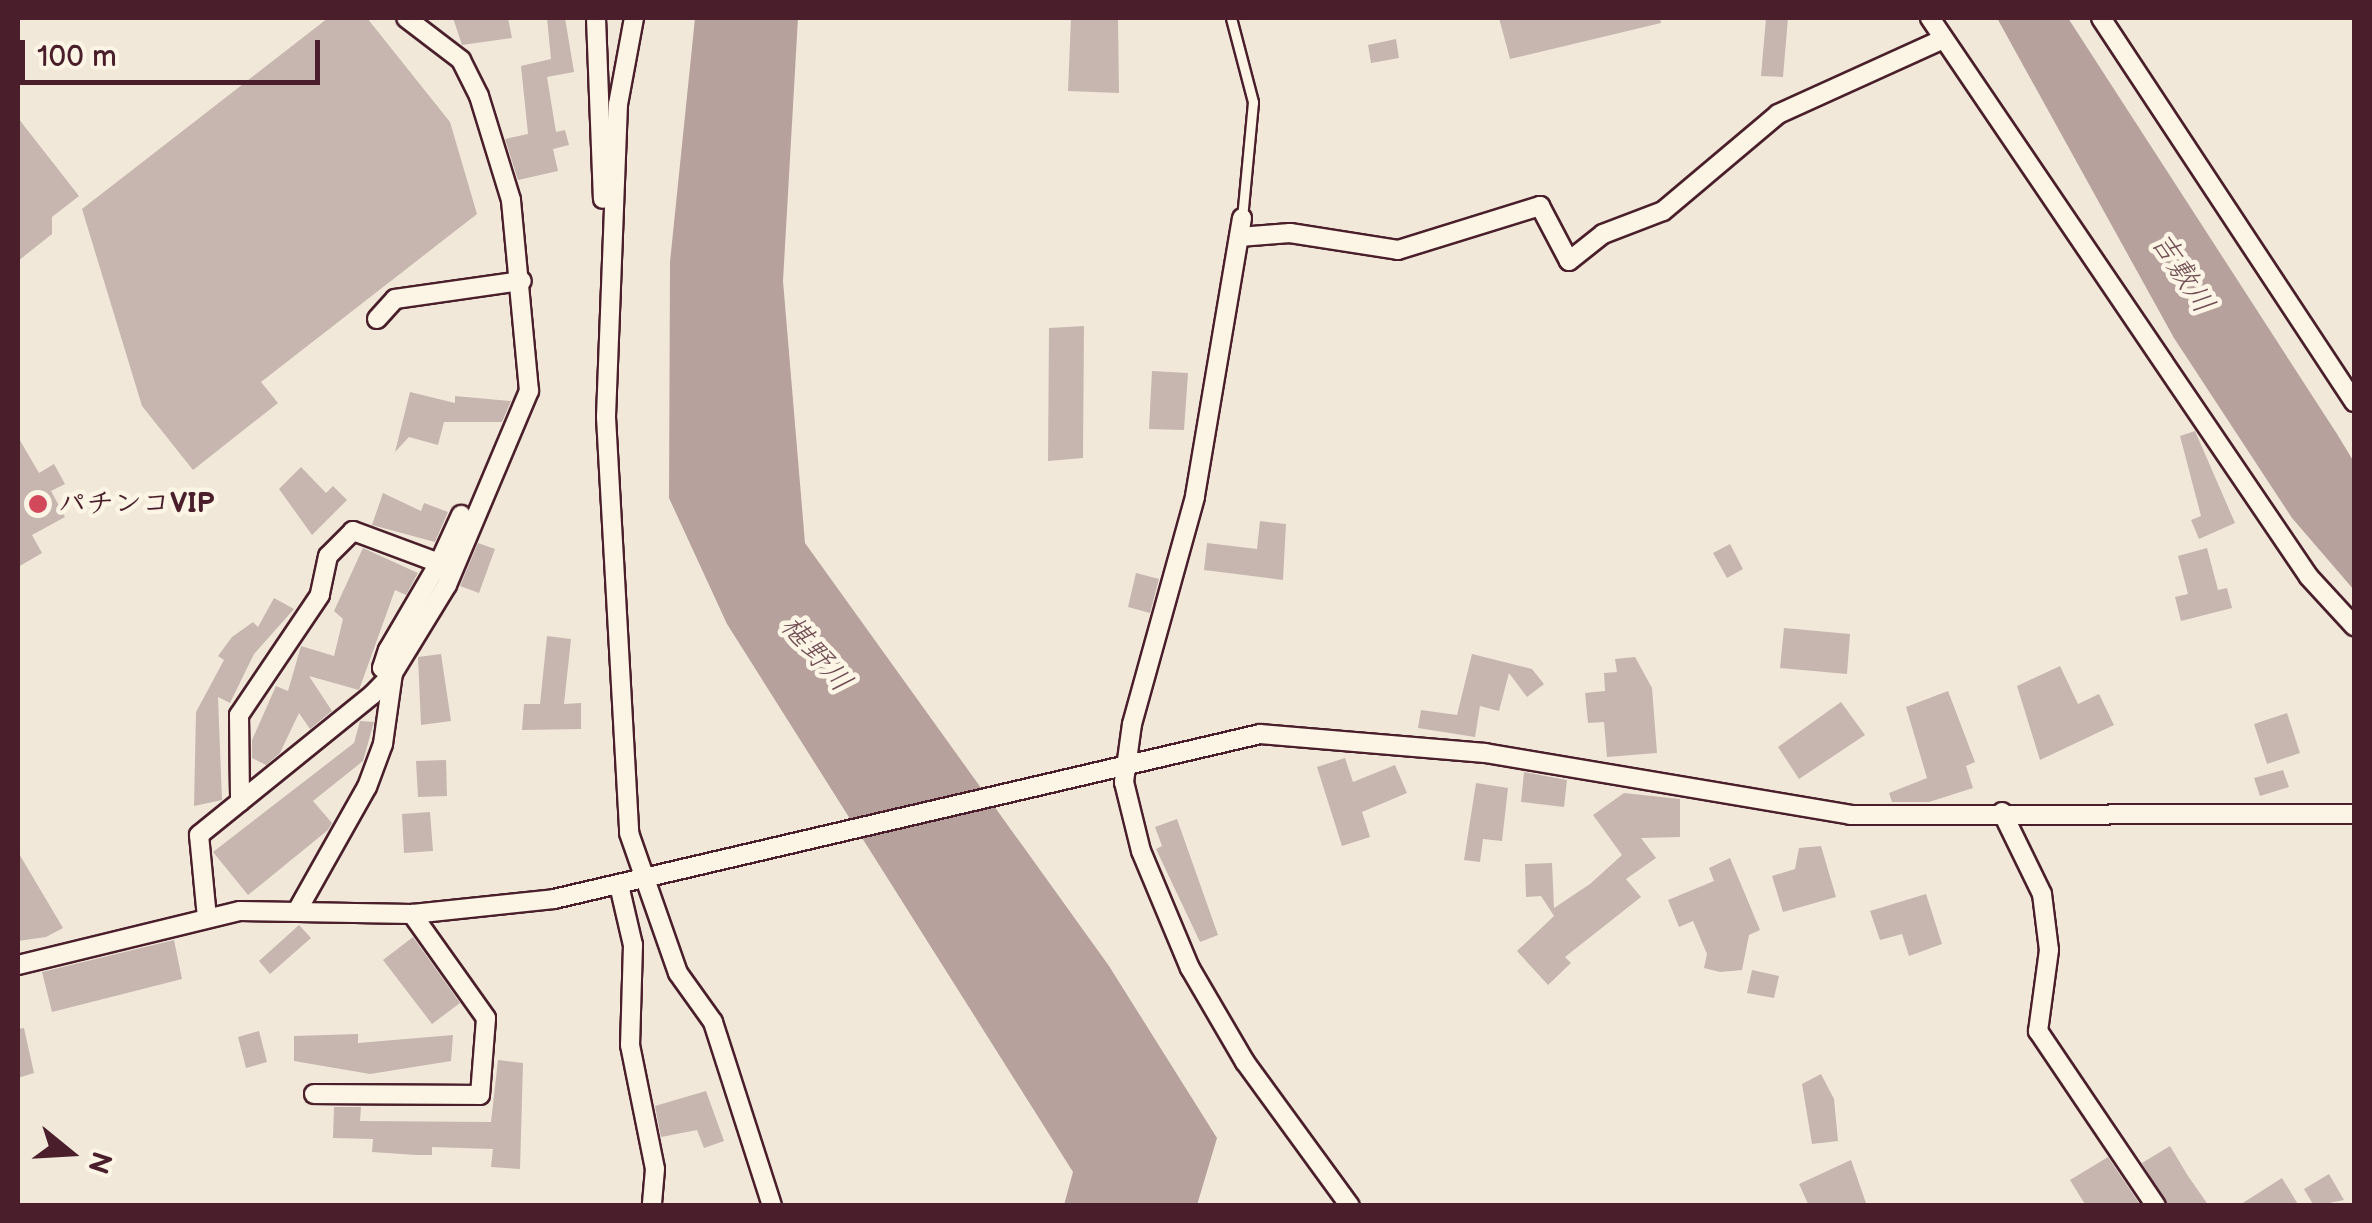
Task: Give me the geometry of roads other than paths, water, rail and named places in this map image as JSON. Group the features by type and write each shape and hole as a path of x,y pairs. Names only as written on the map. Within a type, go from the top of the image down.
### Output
{"street":[{"path":"207,918 199,835 394,672 447,585 519,428 530,344 512,200 479,96 461,60 406,18"},
{"path":"596,18 608,250 610,508 629,833 678,973 713,1022 772,1206"},
{"path":"608,250 618,104 634,18"},
{"path":"1930,18 2309,577 2354,626"},
{"path":"2101,18 2354,402"},
{"path":"1350,1206 1255,1076 1190,968 1141,850 1124,764 1195,497 1241,227 1398,250 1540,206 1561,259 1569,261 1603,234 1664,212 1778,114 1944,39"},
{"path":"377,319 395,299 522,281"},
{"path":"394,672 382,668 388,650 439,563 461,515"},
{"path":"240,802 239,715 320,595 328,556 353,531 439,563"},
{"path":"298,911 367,787 384,744 394,672"},
{"path":"18,965 207,918 298,911 412,914 619,885 1101,769 1304,732 1486,753 1850,815 2354,814"},
{"path":"2002,812 2042,894 2050,950 2038,1031 2156,1206"},
{"path":"619,885 633,945 630,1045 655,1169 652,1206"},
{"path":"314,1094 480,1095 486,1018 412,914"}],"lane":[{"path":"1231,18 1252,102 1241,227"}],"water":[{"name":"椹野川","path":"695,18 798,18 783,281 805,543 1109,966 1217,1138 1197,1205 1064,1205 1073,1172 727,624 669,498 670,262"},
{"name":"吉敷川","path":"1997,18 2068,18 2337,434 2354,462 2354,590 2292,518 2174,338"}],"place":[{"name":"パチンコVIP","path":"38,504"}]}
